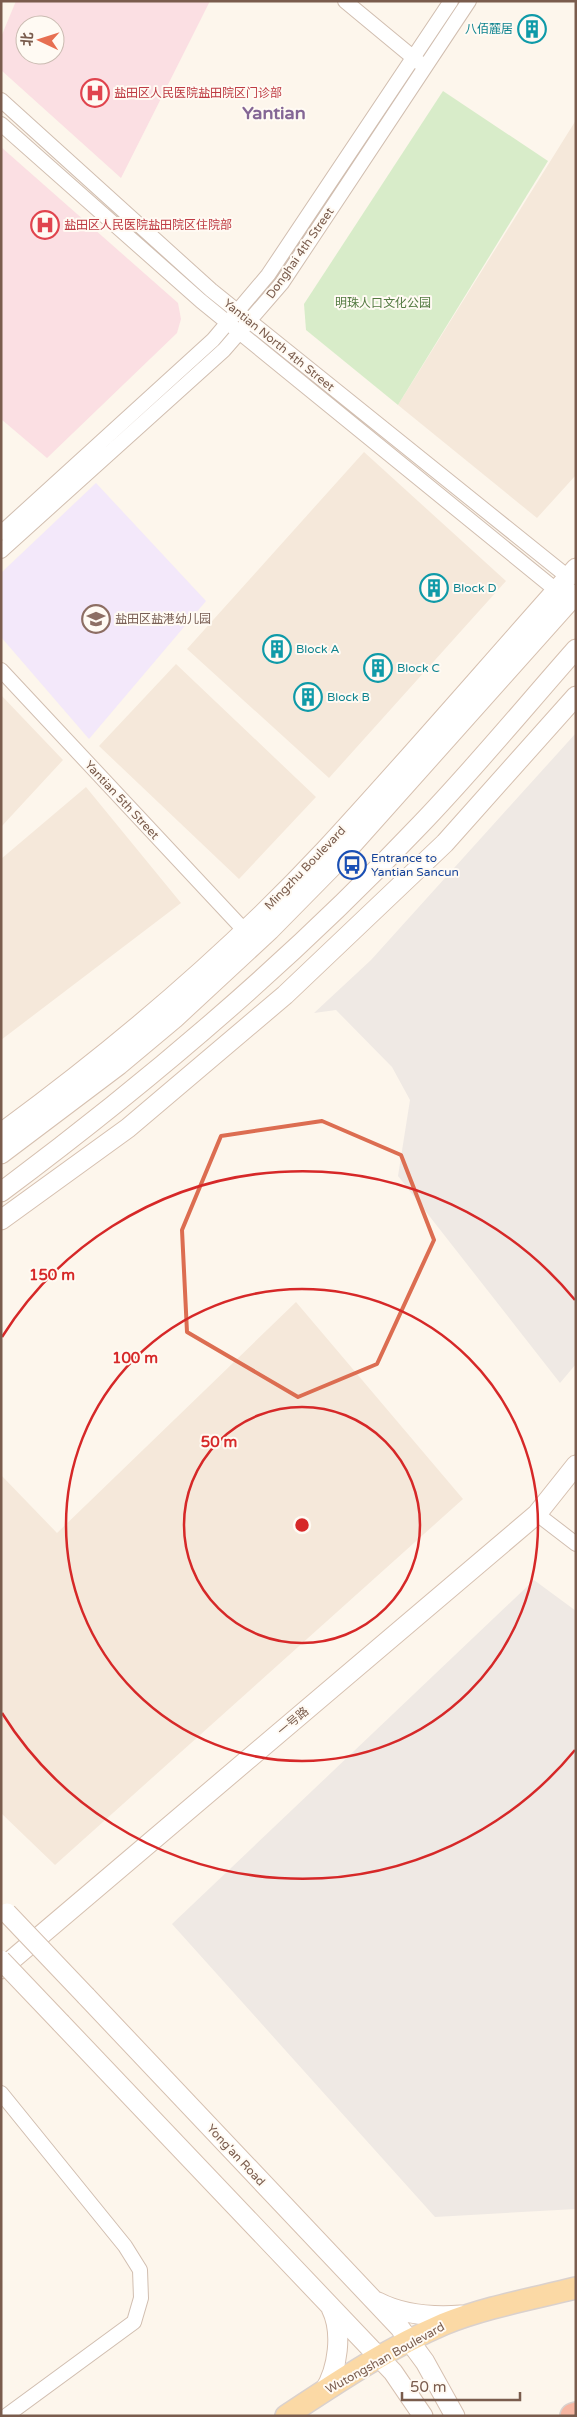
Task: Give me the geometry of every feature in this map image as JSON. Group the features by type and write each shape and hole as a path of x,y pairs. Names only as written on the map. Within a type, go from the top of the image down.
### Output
{"main road":[{"name":"Mingzhu Boulevard","path":"1,1133 108,1052 155,1012 244,930 324,851 567,578"},
{"name":"Mingzhu Boulevard","path":"1,1154 132,1053 218,980 270,930 336,863 576,594"},
{"path":"1,1192 115,1104 266,976 422,824 576,650"},
{"path":"1,1220 128,1128 285,995 445,843 576,696"},
{"name":"一号路","path":"1,1969 538,1514 576,1465"},
{"name":"Yong'an Road","path":"4,1910 411,2341 455,2416"},
{"path":"1,1960 330,2305 406,2389 423,2416"},
{"name":"Wutongshan Boulevard","path":"286,2416 379,2358 443,2324 479,2312 576,2288"},
{"path":"370,2296 390,2307 421,2315 448,2316 479,2312"},
{"path":"324,2391 332,2374 337,2342 336,2322 330,2305"}],"street":[{"path":"345,1 425,67"},
{"name":"Donghai 4th Street","path":"1,533 213,340 268,275 451,1"},
{"name":"Donghai 4th Street","path":"1,551 224,350 282,283 469,1"},
{"name":"Yantian North 4th Street","path":"1,100 211,290 567,578"},
{"name":"Yantian North 4th Street","path":"1,124 227,323 567,578"},
{"name":"Yantian 5th Street","path":"1,670 244,930"},
{"path":"538,1514 576,1544"},
{"path":"1,2093 125,2246 140,2270 142,2298 134,2322 6,2416"}],"highlighted area":[{"path":"322,1121 401,1155 434,1240 377,1364 298,1397 187,1332 182,1230 221,1136"}],"shaded area":[{"name":"盐田区人民医院盐田院区门诊部","path":"16,1 210,1 121,178 1,70 1,37"},
{"path":"576,120 576,475 537,518 398,405"},
{"name":"盐田区人民医院盐田院区住院部","path":"1,147 178,303 181,319 177,333 47,458 1,419"},
{"path":"364,452 506,581 329,778 187,649"},
{"name":"盐田区盐港幼儿园","path":"96,483 206,601 89,739 1,637 1,573"},
{"path":"176,664 316,797 239,879 99,746"},
{"path":"1,695 63,760 1,827"},
{"path":"576,733 576,1364 560,1383 398,1176 410,1100 392,1067 336,1010 314,1013 371,960"},
{"path":"86,787 181,903 1,1040 1,859"},
{"path":"296,1302 463,1499 55,1865 1,1813 1,1475 57,1533"},
{"path":"534,1580 576,1611 576,2209 435,2217 172,1924"}],"green space":[{"name":"明珠人口文化公园","path":"443,91 548,161 398,405 306,330 304,304"}],"place":[{"name":"八佰麓居","path":"532,29"},
{"name":"盐田区人民医院盐田院区门诊部","path":"95,93"},
{"name":"盐田区人民医院盐田院区住院部","path":"45,225"},
{"name":"Block D","path":"434,588"},
{"name":"盐田区盐港幼儿园","path":"96,619"},
{"name":"Block A","path":"277,649"},
{"name":"Block C","path":"378,668"},
{"name":"Block B","path":"308,697"},
{"name":"Entrance to Yantian Sancun","path":"352,865"}],"district":[{"name":"Yantian","path":"274,113"}]}
